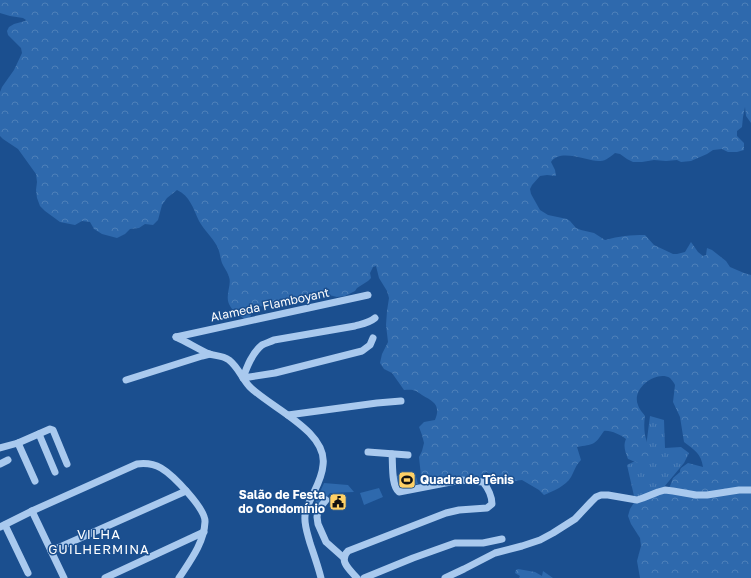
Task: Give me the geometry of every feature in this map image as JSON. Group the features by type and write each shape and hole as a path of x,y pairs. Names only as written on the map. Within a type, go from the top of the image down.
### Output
{"street":[{"name":"Alameda Flamboyant","path":"210,354 176,337 368,295"},
{"path":"243,378 254,355 262,346 274,340 355,326 371,321 375,318"},
{"path":"243,378 275,373 362,351 370,345 373,338"},
{"path":"126,380 202,356 210,354 219,355 234,365 250,386 304,428 315,440 322,451 324,465 318,485 307,506 305,517 306,529 321,578"},
{"path":"288,415 401,401"},
{"path":"0,448 18,443 49,429 53,430 67,464"},
{"path":"39,434 55,472"},
{"path":"18,443 35,481"},
{"path":"368,452 408,455"},
{"path":"344,558 348,551 446,513 459,510 487,508 492,504 492,499 486,485 483,482 461,480 399,492 397,491 394,484 392,454"},
{"path":"0,464 8,460"},
{"path":"28,573 2,526 137,464 145,463 160,468 171,475 202,510 206,520 204,532 199,545 179,578"},
{"path":"445,578 495,553 540,540 575,519 596,497 601,495 637,500 665,490 696,495 751,490"},
{"path":"51,551 186,491"},
{"path":"326,500 318,510 316,517 318,524 326,542 344,558 344,562 357,578"},
{"path":"32,511 64,578"},
{"path":"105,578 204,532"},
{"path":"364,578 455,543 483,543 502,539"}],"green space":[{"path":"0,0 751,0 751,123 746,116 745,107 742,127 737,131 737,136 744,143 744,150 728,152 722,149 713,150 691,161 681,162 677,160 654,160 633,162 620,154 615,153 603,161 574,156 561,156 555,158 551,162 556,176 540,176 530,189 531,194 540,210 548,215 567,219 576,228 594,233 605,240 625,236 645,235 654,245 673,254 685,252 691,242 703,256 706,255 707,248 726,261 730,267 751,275 751,578 640,578 637,561 641,546 640,538 628,516 630,509 635,501 667,489 673,478 680,472 681,468 688,463 703,467 699,455 684,442 680,417 673,402 675,385 670,378 664,376 652,379 641,387 638,393 638,405 645,416 645,433 649,453 649,460 645,463 635,462 628,459 625,449 626,439 615,433 604,431 593,444 577,447 581,460 576,466 569,480 563,486 544,495 539,490 522,480 514,481 509,486 506,483 495,482 487,472 482,479 449,480 421,476 419,457 424,443 419,427 424,422 435,420 437,415 437,407 433,402 416,391 404,390 392,373 384,369 380,363 382,354 388,342 386,325 389,298 387,291 379,278 376,266 373,267 370,273 371,278 368,281 355,291 345,296 337,297 318,294 275,309 258,306 257,313 252,313 246,320 230,307 228,297 230,280 222,263 217,246 199,221 188,199 177,190 167,198 162,205 158,220 153,225 145,224 139,228 130,229 125,234 117,238 102,234 94,229 90,222 82,221 75,225 60,222 45,211 40,206 37,198 36,174 18,149 0,136 0,92 14,70 22,53 21,48 8,35 7,31 9,27 14,24 26,20 0,13"},
{"path":"650,416 664,420 665,448 681,447 689,453 684,463 664,487 643,496 634,496 627,465 637,460 646,447"},
{"name":"Quadra de Tênis","path":"415,473 418,484 399,488 396,476"},
{"path":"324,483 348,485 354,492 330,493 320,506 315,503"},
{"path":"379,488 383,497 364,505 360,493"},
{"path":"518,569 535,572 542,576 543,571 553,578 519,578 520,576 515,573"}],"place":[{"name":"Quadra de Tênis","path":"407,480"},
{"name":"Salão de Festa do Condomínio","path":"338,502"}],"district":[{"name":"VILHA GUILHERMINA","path":"99,542"}]}
